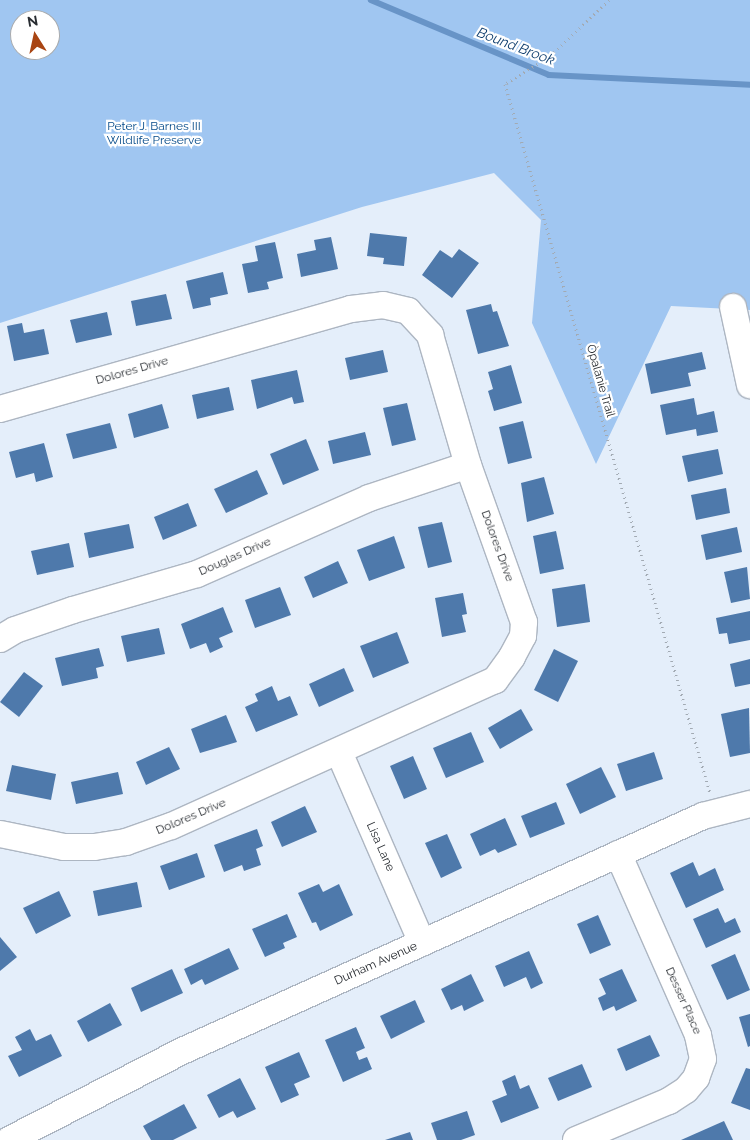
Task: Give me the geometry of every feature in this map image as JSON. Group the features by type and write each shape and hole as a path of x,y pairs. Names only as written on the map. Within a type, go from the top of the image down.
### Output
{"street":[{"name":"Dolores Drive","path":"0,409 351,309 383,305 408,311 430,335 468,466 524,622 523,636 512,657 495,680 339,752 171,826 126,842 94,847 64,847 0,834"},
{"path":"733,307 750,385"},
{"name":"Douglas Drive","path":"0,638 15,630 73,610 197,574 369,498 468,466"},
{"name":"Lisa Lane","path":"339,752 422,943"},
{"name":"Durham Avenue","path":"9,1140 180,1052 618,854 716,812 750,804"},
{"name":"Desser Place","path":"576,1140 668,1101 686,1090 696,1078 703,1060 698,1035 618,854"}],"path":[{"name":"Òpalanie Trail","path":"609,0 550,56 505,84 716,812"}],"green space":[{"name":"Peter J. Barnes III Wildlife Preserve","path":"0,0 750,0 750,310 671,306 596,464 532,323 541,220 494,173 362,207 0,323"}],"building":[{"path":"370,233 407,237 404,266 383,264 384,258 367,256"},
{"path":"331,237 338,269 301,277 297,254 316,250 314,240"},
{"path":"275,242 283,278 267,282 269,289 248,293 242,264 258,261 255,246"},
{"path":"459,249 479,263 452,298 422,275 440,250 452,258"},
{"path":"223,272 228,294 210,298 211,305 193,309 186,281"},
{"path":"166,294 172,319 136,326 131,301"},
{"path":"491,304 493,312 497,311 509,346 478,354 466,310"},
{"path":"107,312 112,335 76,343 70,320"},
{"path":"22,323 24,333 44,329 49,354 14,361 7,326"},
{"path":"383,350 388,372 350,380 345,358"},
{"path":"702,352 706,369 688,373 691,386 651,394 645,364"},
{"path":"511,365 522,403 494,411 488,391 493,389 488,372"},
{"path":"297,370 304,402 294,404 292,397 257,409 251,380"},
{"path":"229,387 234,410 197,419 192,395"},
{"path":"694,398 697,415 714,411 718,432 697,436 696,429 666,435 660,405"},
{"path":"407,403 416,440 392,446 383,408"},
{"path":"162,404 169,428 134,438 128,414"},
{"path":"523,421 532,458 508,464 499,427"},
{"path":"110,423 117,448 73,459 66,434"},
{"path":"365,432 371,455 333,464 328,441"},
{"path":"306,439 319,470 283,485 270,454"},
{"path":"44,443 53,477 36,482 34,473 16,478 9,452"},
{"path":"718,449 723,474 688,482 682,456"},
{"path":"257,470 268,494 226,513 214,489"},
{"path":"544,477 554,514 527,522 521,483"},
{"path":"726,488 730,513 696,520 691,495"},
{"path":"188,503 197,526 163,540 154,517"},
{"path":"442,522 452,562 428,568 418,527"},
{"path":"129,524 134,548 89,558 84,533"},
{"path":"737,527 742,552 706,560 701,535"},
{"path":"556,531 564,569 540,574 533,536"},
{"path":"394,536 405,568 369,581 357,550"},
{"path":"69,543 74,567 37,575 31,551"},
{"path":"338,561 348,583 313,598 304,577"},
{"path":"747,567 750,599 731,603 724,572"},
{"path":"585,584 590,622 557,627 552,589"},
{"path":"280,587 291,615 255,628 245,600"},
{"path":"463,593 467,614 462,615 466,632 442,637 435,598"},
{"path":"223,607 233,632 219,638 223,647 210,653 206,643 190,649 181,624"},
{"path":"750,611 750,640 729,644 727,633 719,634 716,618"},
{"path":"159,628 165,654 127,662 121,636"},
{"path":"397,632 409,663 373,678 360,646"},
{"path":"99,648 104,666 96,668 98,678 62,686 55,658"},
{"path":"554,649 578,661 558,702 534,690"},
{"path":"750,659 750,684 735,687 730,664"},
{"path":"344,668 354,691 319,707 309,684"},
{"path":"24,672 43,686 19,717 0,702"},
{"path":"272,686 278,701 290,696 298,715 256,732 245,707 258,701 255,694"},
{"path":"749,708 750,753 730,757 721,714"},
{"path":"521,709 533,730 500,749 488,728"},
{"path":"226,715 237,742 200,753 191,729"},
{"path":"471,732 484,762 446,778 433,748"},
{"path":"169,747 180,769 146,785 136,762"},
{"path":"654,752 663,779 626,791 617,764"},
{"path":"413,756 427,789 404,799 390,766"},
{"path":"12,765 56,774 51,800 6,791"},
{"path":"601,767 616,797 580,814 566,784"},
{"path":"118,772 123,794 76,804 71,782"},
{"path":"556,802 565,824 530,838 521,816"},
{"path":"305,806 317,832 282,847 271,822"},
{"path":"505,818 517,845 498,853 495,849 480,856 470,834"},
{"path":"257,829 263,846 256,849 261,865 244,871 242,865 224,872 214,845"},
{"path":"447,834 462,868 441,878 425,843"},
{"path":"197,853 205,877 169,890 160,866"},
{"path":"693,862 699,876 715,868 724,890 686,908 670,873"},
{"path":"137,882 142,907 98,916 93,891"},
{"path":"319,884 323,892 339,884 353,915 320,931 316,922 312,923 298,893"},
{"path":"59,891 71,916 36,934 23,908"},
{"path":"718,908 725,923 735,918 741,932 706,948 693,919"},
{"path":"287,914 297,937 283,943 285,948 265,957 252,929"},
{"path":"598,915 611,945 590,954 577,924"},
{"path":"0,937 17,957 0,971"},
{"path":"229,948 239,969 205,985 202,979 191,985 184,969"},
{"path":"529,951 543,983 531,989 526,977 504,987 495,966"},
{"path":"735,954 750,990 727,1000 711,965"},
{"path":"172,969 183,993 141,1012 131,988"},
{"path":"622,969 637,1001 616,1011 614,1006 603,1011 598,998 606,994 599,979"},
{"path":"471,974 484,1001 464,1011 462,1005 451,1010 441,989"},
{"path":"415,1000 425,1022 391,1039 380,1016"},
{"path":"110,1003 122,1025 88,1042 77,1021"},
{"path":"750,1014 750,1046 748,1047 739,1017"},
{"path":"356,1027 365,1048 356,1052 359,1060 367,1057 372,1069 343,1082 325,1040"},
{"path":"30,1029 36,1041 51,1034 62,1056 19,1077 8,1056 22,1050 15,1037"},
{"path":"650,1035 660,1056 626,1071 617,1049"},
{"path":"299,1052 310,1077 294,1084 299,1095 281,1103 265,1067"},
{"path":"582,1064 592,1087 558,1101 548,1078"},
{"path":"746,1068 750,1069 750,1110 731,1103"},
{"path":"515,1075 520,1089 529,1085 539,1108 501,1123 492,1101 507,1095 502,1081"},
{"path":"240,1078 256,1109 237,1118 233,1111 219,1118 207,1095"},
{"path":"184,1104 197,1128 173,1140 151,1140 143,1126"},
{"path":"467,1111 475,1135 461,1140 437,1140 431,1123"},
{"path":"724,1121 733,1140 681,1140"},
{"path":"410,1132 413,1140 385,1140"}],"waterway":[{"name":"Bound Brook","path":"371,0 549,75 750,85"}]}
